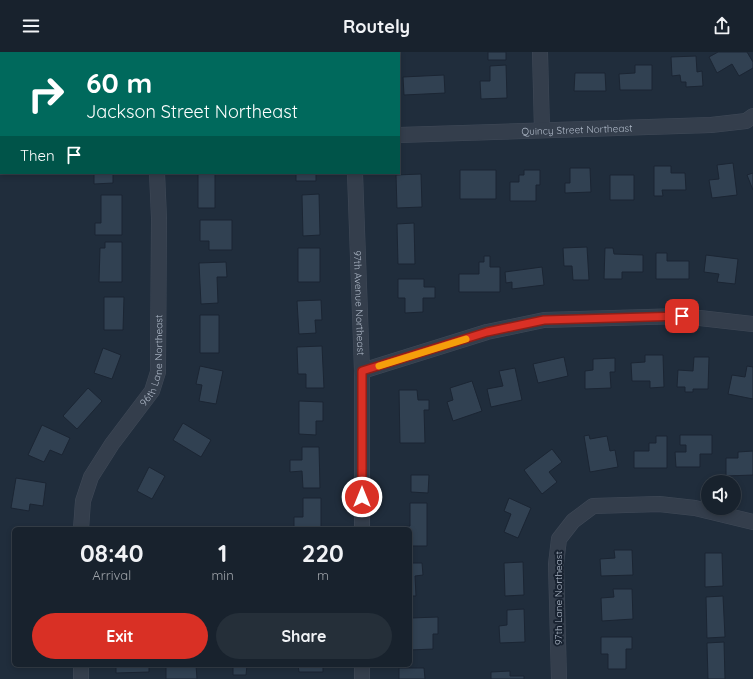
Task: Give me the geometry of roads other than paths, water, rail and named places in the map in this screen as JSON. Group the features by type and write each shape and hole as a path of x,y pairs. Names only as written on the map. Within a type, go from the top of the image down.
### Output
{"street":[{"path":"540,52 542,130"},
{"name":"Quincy Street Northeast","path":"400,135 711,125 746,121 753,116"},
{"name":"96th Lane Northeast","path":"81,527 83,501 91,477 112,444 152,391 158,372 159,218 157,174"},
{"name":"97th Avenue Northeast","path":"355,174 362,371 362,527"},
{"path":"362,371 487,332 544,320 682,316 753,324"},
{"name":"97th Lane Northeast","path":"559,679 556,564 559,539 573,520 593,506 659,504 695,508 753,522"},
{"path":"81,667 81,679"},
{"path":"362,667 362,679"}]}
